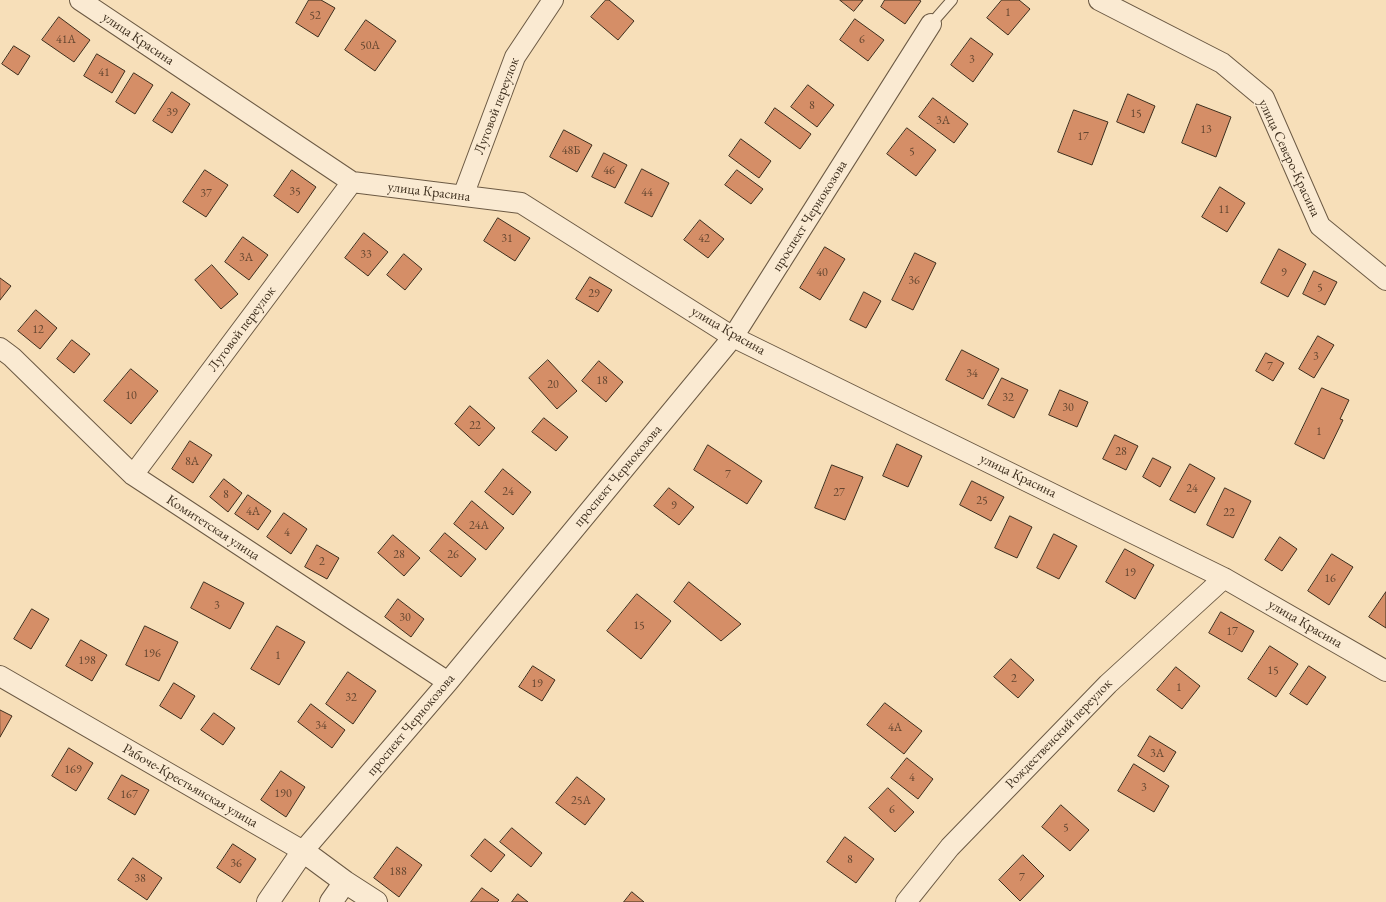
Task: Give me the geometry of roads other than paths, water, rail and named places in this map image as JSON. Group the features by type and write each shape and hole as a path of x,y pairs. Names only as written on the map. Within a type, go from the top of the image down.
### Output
{"street":[{"name":"улица Красина","path":"80,0 352,182 521,203 733,337 1224,578 1386,671"},
{"name":"Луговой переулок","path":"463,196 515,57 553,0"},
{"name":"улица Северо-Красина","path":"1099,0 1222,63 1264,98 1320,226 1386,280"},
{"name":"проспект Чернокозова","path":"268,902 304,851 448,682 733,337 931,24"},
{"name":"Луговой переулок","path":"133,475 352,182"},
{"name":"Комитетская улица","path":"0,348 12,357 133,475 448,682"},
{"name":"Рождественский переулок","path":"906,902 950,847 1108,684 1224,578"},
{"name":"Рабоче-Крестьянская улица","path":"0,676 304,851 345,882 376,902"},
{"path":"331,902 345,882"}],"lane":[{"path":"931,24 952,0"}]}
